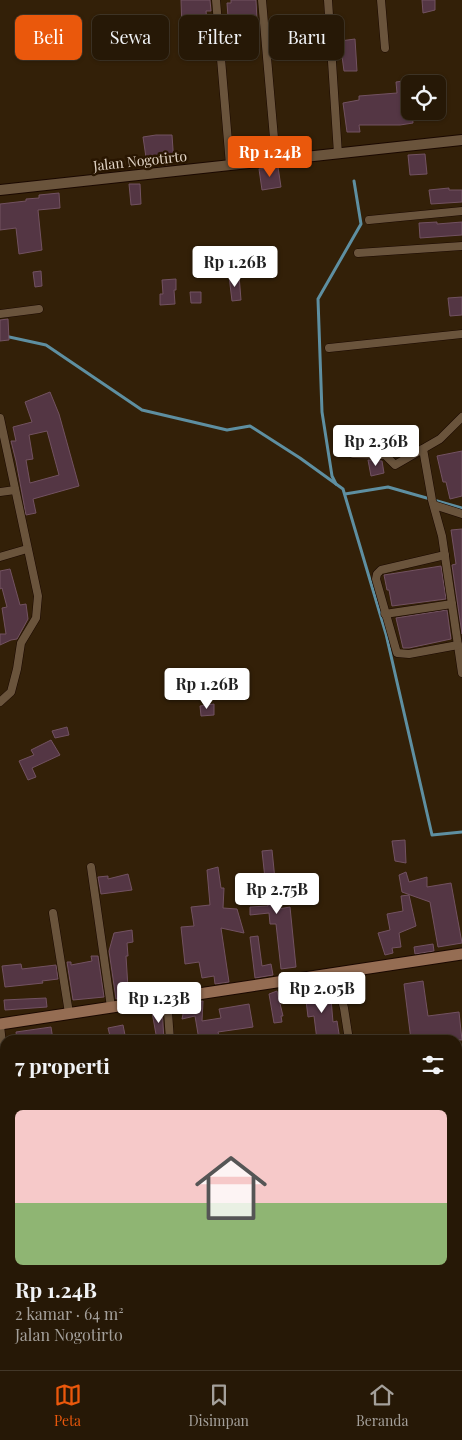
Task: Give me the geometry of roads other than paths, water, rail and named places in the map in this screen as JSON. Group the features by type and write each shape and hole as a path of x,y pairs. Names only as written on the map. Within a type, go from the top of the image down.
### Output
{"main road":[{"path":"0,1025 462,954"}],"street":[{"path":"216,0 230,165"},
{"path":"262,0 276,161"},
{"path":"328,0 338,154"},
{"path":"381,0 385,48"},
{"name":"Jalan Nogotirto","path":"0,190 462,140"},
{"path":"368,220 462,211"},
{"path":"358,254 462,246"},
{"path":"0,314 38,310"},
{"path":"329,348 462,334"},
{"path":"353,454 385,455 395,465 440,439 462,417"},
{"path":"0,418 1,431 38,596 36,618 21,643 18,669 11,692 0,702"},
{"path":"423,450 430,491 442,536 462,673"},
{"path":"0,492 15,490"},
{"path":"433,502 462,514"},
{"path":"0,557 27,549"},
{"path":"445,556 380,570 376,579 394,650 397,653 409,654 458,645"},
{"path":"385,614 452,604"},
{"path":"90,867 112,1007"},
{"path":"53,913 69,1013"},
{"path":"335,973 344,1008 348,1035"},
{"path":"167,999 170,1035"}],"waterway":[{"path":"336,484 332,476 322,412 318,299 361,224 354,181"},
{"path":"0,335 46,345 142,410 227,430 250,426 300,458 343,489 386,634 432,835 462,832"},
{"path":"345,494 388,487 462,508"}]}
